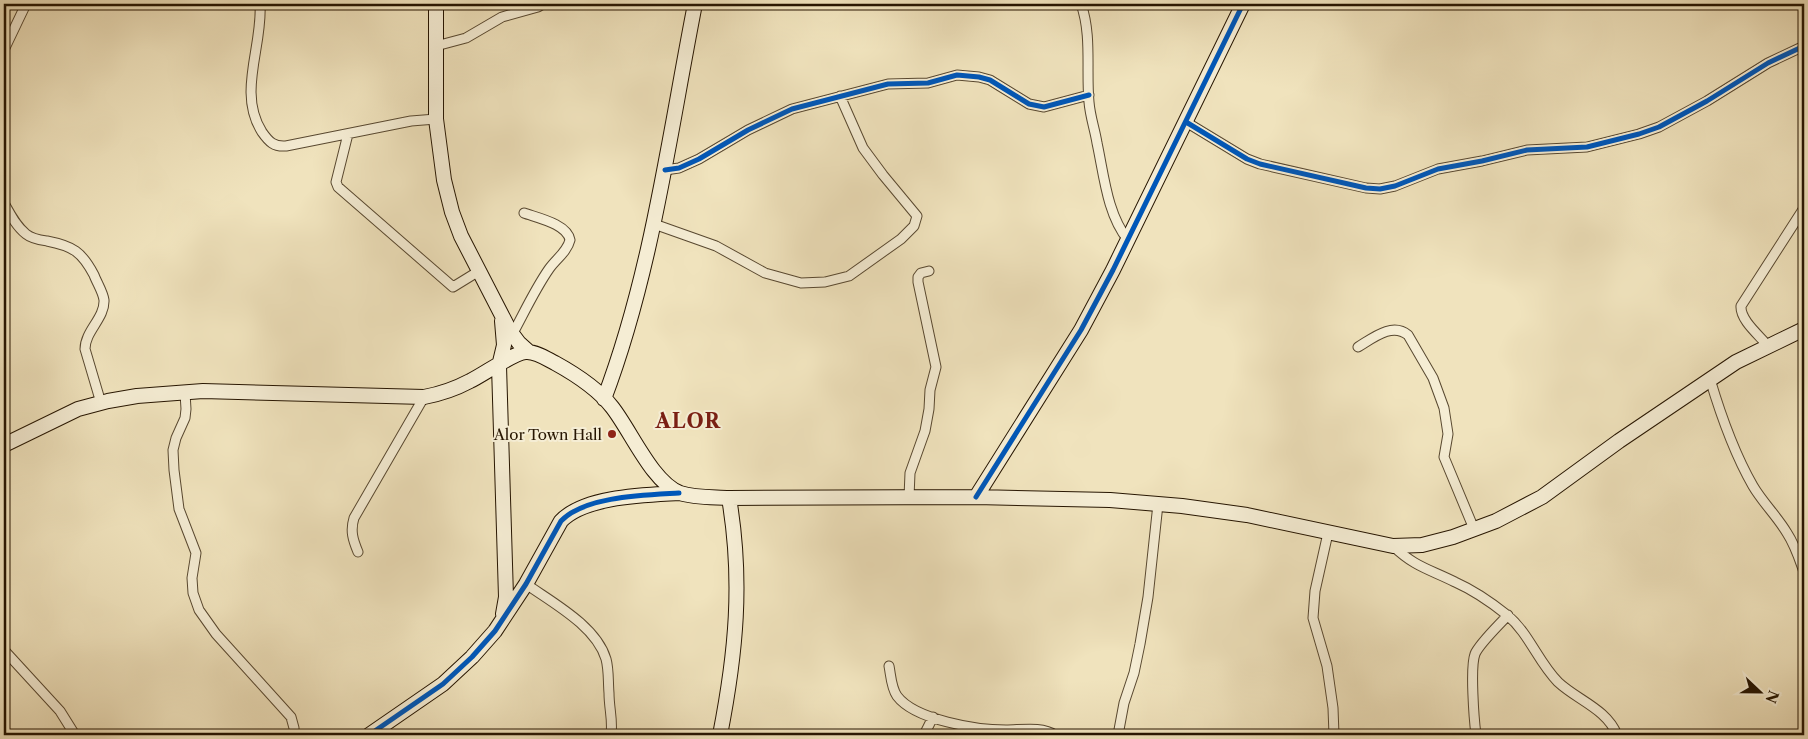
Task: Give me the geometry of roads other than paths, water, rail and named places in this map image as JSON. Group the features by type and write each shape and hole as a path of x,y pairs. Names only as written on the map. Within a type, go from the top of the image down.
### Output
{"main road":[{"path":"436,4 436,119 444,180 452,212 461,236 512,335 529,352 567,370 611,405 656,474 667,485 680,493"},
{"path":"604,399 626,338 654,224 695,4"},
{"path":"976,497 1081,330 1128,240 1244,4"},
{"path":"501,315 504,345 499,366 517,589"},
{"path":"370,735 443,684 472,657 495,631 517,589 561,521 569,513 615,498 680,493 729,498 976,497 1110,500 1247,515 1393,546 1422,545 1453,537 1496,521 1542,498 1619,441 1736,362 1804,329"},
{"path":"4,445 71,412 101,403 137,396 212,392 424,397 453,389 499,366 521,352 529,352"},
{"path":"720,735 730,682 736,632 738,591 736,553 729,498"}],"street":[{"path":"4,50 26,4"},
{"path":"260,4 251,96 253,112 265,136 277,147 436,119"},
{"path":"436,46 466,38 502,17 543,4"},
{"path":"1081,4 1088,51 1089,103 1112,212 1120,230 1128,240"},
{"path":"1186,122 1247,159 1260,164 1304,172 1366,188 1380,189 1395,186 1438,170 1527,150 1587,147 1659,127 1707,101 1768,62 1804,46"},
{"path":"665,170 679,168 698,159 748,130 792,109 888,84 928,83 957,75 980,77 990,80 1029,104 1044,107 1089,95"},
{"path":"654,224 716,246 765,273 801,283 825,282 850,276 901,239 914,226 917,216 863,148 840,96"},
{"path":"348,134 336,182 338,187 453,287 479,271"},
{"path":"4,203 13,220 26,235 34,239 71,247 80,253 88,263 104,301 103,308 87,336 84,349 101,403"},
{"path":"1768,346 1744,318 1741,306 1804,208"},
{"path":"512,335 542,280 569,245 570,240 567,232 558,226 524,213"},
{"path":"909,498 910,473 925,431 930,390 936,367 918,282 918,277 921,273 929,271"},
{"path":"1358,347 1384,331 1404,331 1408,335 1433,378 1444,408 1448,428 1444,457 1474,529"},
{"path":"1710,380 1723,420 1752,484 1762,502 1786,531 1796,548 1804,572"},
{"path":"185,393 185,418 173,450 179,508 196,553 192,578 193,593 199,610 216,634 291,717 294,735"},
{"path":"358,552 352,537 354,518 424,397"},
{"path":"1118,735 1124,702 1134,673 1140,644 1148,597 1158,504"},
{"path":"1328,533 1315,591 1312,618 1327,666 1333,708 1334,735"},
{"path":"1393,546 1407,559 1424,569 1456,582 1508,615 1523,632 1558,681 1604,716 1617,735"},
{"path":"517,589 584,626 602,648 608,674 612,715 611,735"},
{"path":"1476,735 1473,661 1479,648 1508,615"},
{"path":"4,650 60,711 75,735"},
{"path":"889,666 892,685 896,695 911,708 933,718 962,725 1002,730 1043,730 1055,735"},
{"path":"924,735 933,718"}],"place":[{"name":"Alor Town Hall","path":"612,434"}],"district":[{"name":"ALOR","path":"688,421"}]}
